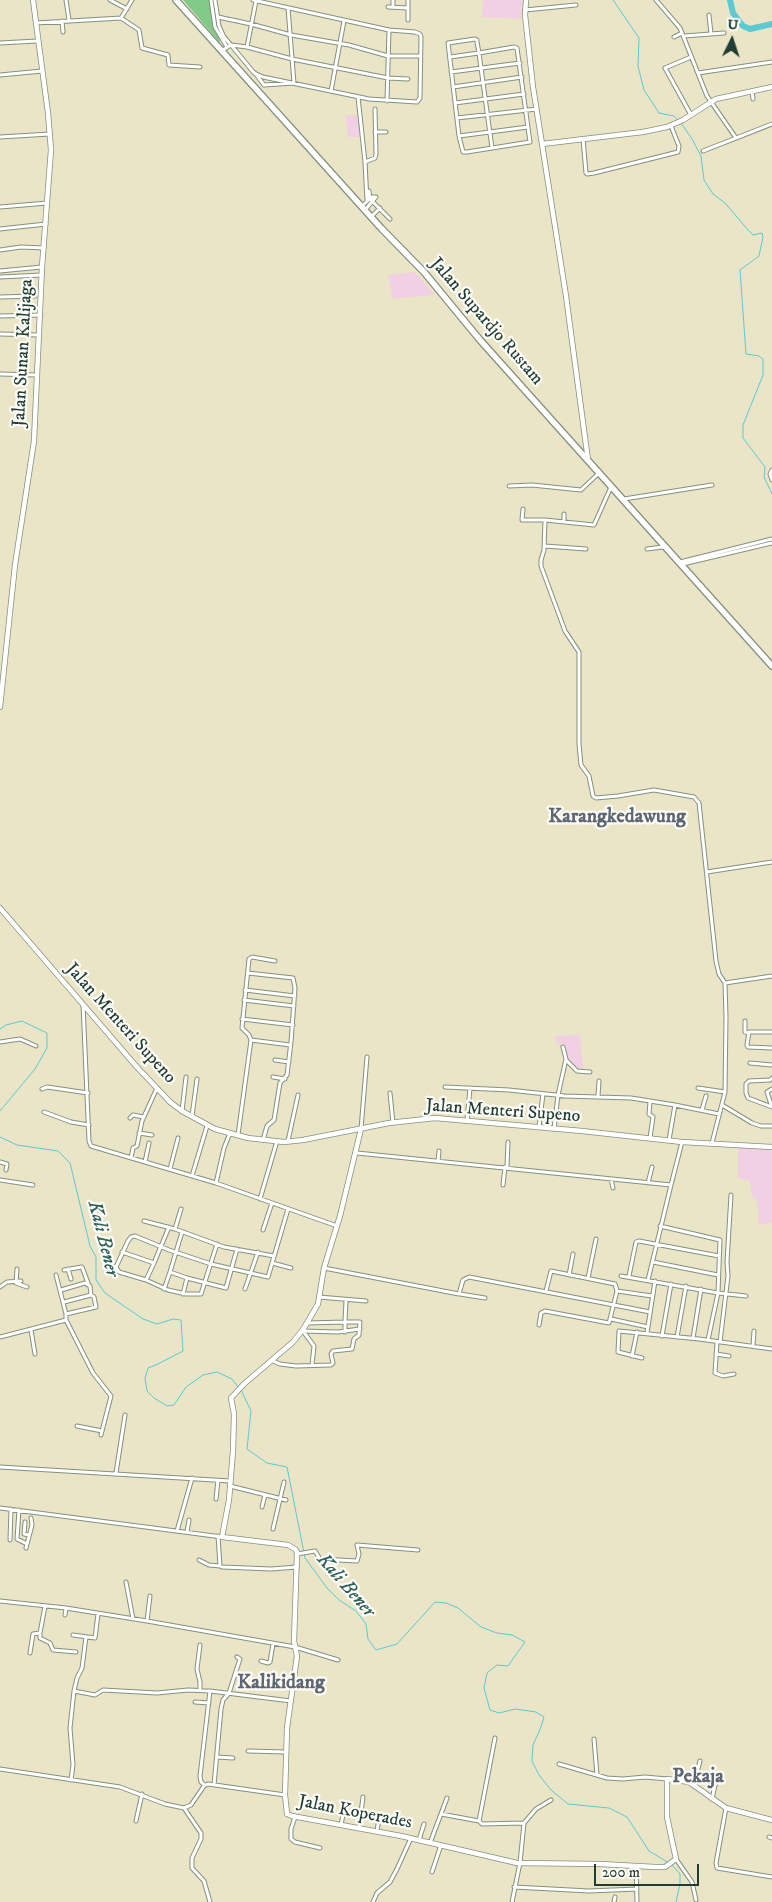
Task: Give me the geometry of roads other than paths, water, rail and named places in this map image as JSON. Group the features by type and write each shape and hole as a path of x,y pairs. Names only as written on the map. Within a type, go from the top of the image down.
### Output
{"highway":[{"name":"Jalan Supardjo Rustam","path":"176,0 227,47 371,218 424,272 480,340 769,658 772,666"}],"street":[{"name":"Jalan Sunan Kalijaga","path":"0,707 15,565 34,441 42,267 51,150 33,0"},
{"path":"66,0 69,20"},
{"path":"110,0 127,9"},
{"path":"121,18 132,0"},
{"path":"212,0 216,27 227,47 264,85"},
{"path":"215,0 219,26 227,47"},
{"path":"247,47 254,0 344,21 420,34 418,101 415,103 387,101 331,91 268,78 254,73"},
{"path":"393,0 393,7"},
{"path":"408,0 408,20"},
{"path":"526,0 525,10 537,109 569,315 588,460"},
{"path":"656,0 670,15 683,35 711,103 736,138"},
{"path":"525,10 576,5"},
{"path":"388,7 408,8"},
{"path":"288,8 294,83"},
{"path":"709,15 711,34"},
{"path":"218,17 388,56 420,56"},
{"path":"36,23 121,18 138,30 142,48 168,55 169,65 200,67"},
{"path":"62,21 63,32"},
{"path":"331,91 344,21"},
{"path":"387,101 389,30"},
{"path":"674,37 724,33"},
{"path":"450,57 479,53 514,47 517,48 529,143 463,152 459,136 448,44 450,42 476,39 479,53 486,99 492,148"},
{"path":"0,43 37,41"},
{"path":"227,47 247,47 292,59 388,78 408,79"},
{"path":"691,56 664,68 691,116"},
{"path":"451,72 520,62"},
{"path":"698,73 772,62"},
{"path":"0,75 42,71"},
{"path":"264,85 268,78"},
{"path":"453,87 522,78"},
{"path":"264,85 294,83"},
{"path":"542,144 643,132 671,126 721,98 772,88"},
{"path":"752,91 753,99"},
{"path":"455,103 524,94"},
{"path":"358,96 368,200"},
{"path":"365,162 375,158 376,154 375,109"},
{"path":"457,118 537,109"},
{"path":"703,151 772,124"},
{"path":"583,139 586,173 594,174 678,152 679,146 671,126"},
{"path":"459,136 528,127"},
{"path":"375,132 386,132"},
{"path":"0,137 50,134"},
{"path":"363,208 368,200 369,192"},
{"path":"363,208 373,202 375,197 368,200"},
{"path":"373,202 390,219"},
{"path":"0,207 47,203"},
{"path":"371,218 380,208"},
{"path":"0,229 46,224"},
{"path":"0,250 22,247 44,248"},
{"path":"42,267 2,271 2,277 42,275"},
{"path":"20,269 20,276"},
{"path":"0,297 35,296"},
{"path":"0,316 41,315"},
{"path":"0,334 40,335"},
{"path":"0,374 38,375"},
{"path":"772,470 770,474 772,480"},
{"path":"509,486 532,485 581,490 599,472"},
{"path":"523,509 522,520 564,521 592,525 595,524 612,485"},
{"path":"624,499 712,486"},
{"path":"564,514 564,521"},
{"path":"545,520 545,546 541,566 565,631 580,652 579,744 581,765 590,776 593,796 596,798 618,796 651,790 696,797 699,803 716,961 719,974 725,983 725,1092 712,1144"},
{"path":"682,563 772,541"},
{"path":"545,546 586,549"},
{"path":"647,550 667,547"},
{"path":"707,872 772,862"},
{"name":"Jalan Menteri Supeno","path":"0,908 157,1088 182,1111 207,1126 230,1134 263,1140 303,1140 393,1122 435,1118 682,1142 772,1147"},
{"path":"238,1136 251,1040 242,1028 250,957 275,961"},
{"path":"248,972 293,978 295,996 289,1062 285,1079 280,1083 274,1120 267,1126 263,1140"},
{"path":"725,983 772,976"},
{"path":"246,990 295,996"},
{"path":"244,1000 294,1006"},
{"path":"83,1004 89,1142 91,1146 216,1183 337,1226"},
{"path":"242,1019 293,1025"},
{"path":"745,1021 745,1032 748,1033 748,1047 772,1048"},
{"path":"748,1033 772,1032"},
{"path":"0,1042 20,1040 36,1046"},
{"path":"251,1040 291,1045"},
{"path":"554,1129 558,1095 566,1059 563,1047"},
{"path":"220,1566 220,1537 230,1484 234,1432 231,1398 244,1384 293,1342 318,1304 324,1268 357,1153 367,1057"},
{"path":"566,1059 577,1071 590,1072"},
{"path":"275,1060 289,1062"},
{"path":"750,1064 772,1065"},
{"path":"182,1111 186,1077"},
{"path":"273,1077 285,1079"},
{"path":"772,1078 770,1080 748,1081 746,1084 748,1098 772,1107"},
{"path":"191,1116 197,1079"},
{"path":"598,1096 599,1081"},
{"path":"42,1089 47,1087 88,1093"},
{"path":"445,1087 631,1098 719,1114"},
{"path":"131,1158 133,1148 137,1146 144,1117 157,1088"},
{"path":"467,1121 470,1088"},
{"path":"698,1088 725,1092"},
{"path":"772,1089 768,1092 772,1107"},
{"path":"390,1093 393,1122"},
{"path":"539,1127 543,1094"},
{"path":"288,1141 298,1095"},
{"path":"702,1111 706,1096"},
{"path":"650,1102 648,1114 653,1117 650,1138"},
{"path":"669,1140 675,1105"},
{"path":"722,1105 752,1123 761,1126 772,1126"},
{"path":"44,1112 71,1122 89,1125"},
{"path":"130,1118 133,1115 144,1117"},
{"path":"192,1176 207,1126"},
{"path":"139,1133 152,1135"},
{"path":"216,1183 223,1152 230,1134"},
{"path":"170,1169 178,1138"},
{"path":"260,1199 277,1141"},
{"path":"503,1186 508,1142"},
{"path":"648,1280 682,1142"},
{"path":"145,1162 149,1143"},
{"path":"438,1161 439,1151"},
{"path":"357,1153 671,1185"},
{"path":"0,1162 7,1164 6,1170"},
{"path":"648,1183 652,1167"},
{"path":"611,1179 613,1188"},
{"path":"0,1180 33,1185"},
{"path":"731,1195 726,1294 716,1354 715,1373 723,1376 734,1374"},
{"path":"263,1230 272,1203"},
{"path":"175,1229 181,1209"},
{"path":"266,1283 288,1209"},
{"path":"664,1218 669,1227"},
{"path":"144,1221 169,1227 217,1244 274,1256"},
{"path":"660,1226 718,1238 720,1242 718,1293 708,1340"},
{"path":"146,1280 169,1227"},
{"path":"164,1288 182,1232"},
{"path":"217,1244 212,1264 206,1283 201,1294 183,1294 116,1270 116,1265 122,1252 133,1236 212,1264 268,1277"},
{"path":"588,1278 596,1239"},
{"path":"629,1276 637,1241 719,1256"},
{"path":"170,1272 226,1288 233,1269 237,1249"},
{"path":"122,1252 154,1263"},
{"path":"245,1290 258,1252"},
{"path":"569,1275 573,1254"},
{"path":"653,1262 718,1275"},
{"path":"272,1263 291,1268"},
{"path":"66,1314 96,1307 83,1267 66,1270 71,1279"},
{"path":"324,1268 485,1298"},
{"path":"16,1281 17,1269"},
{"path":"539,1325 541,1314 545,1311 609,1323 616,1291 615,1284 551,1271 546,1291"},
{"path":"56,1275 64,1302 66,1320 93,1373 111,1396 101,1433 77,1426"},
{"path":"621,1276 746,1296"},
{"path":"460,1294 464,1280 467,1277 650,1312"},
{"path":"183,1294 187,1278"},
{"path":"16,1281 18,1284 27,1287"},
{"path":"0,1286 7,1282 21,1281"},
{"path":"648,1333 655,1281"},
{"path":"61,1290 88,1283"},
{"path":"662,1336 671,1284"},
{"path":"677,1337 686,1286"},
{"path":"693,1338 701,1289"},
{"path":"616,1291 652,1296"},
{"path":"64,1302 91,1295"},
{"path":"319,1297 366,1301"},
{"path":"345,1332 346,1300"},
{"path":"611,1319 648,1327"},
{"path":"0,1337 66,1320"},
{"path":"620,1321 617,1351 642,1358"},
{"path":"273,1361 289,1365 331,1365 333,1363 331,1354 333,1351 352,1349 353,1340 359,1336 360,1322 307,1323"},
{"path":"302,1331 330,1333 360,1329"},
{"path":"30,1330 34,1354"},
{"path":"302,1331 314,1346 312,1365"},
{"path":"619,1331 693,1338 772,1349"},
{"path":"753,1346 754,1331"},
{"path":"632,1356 637,1332"},
{"path":"716,1354 729,1356"},
{"path":"116,1473 125,1415"},
{"path":"0,1467 218,1480 286,1500"},
{"path":"177,1531 192,1478"},
{"path":"216,1499 218,1480"},
{"path":"274,1529 284,1482"},
{"path":"262,1507 265,1495"},
{"path":"0,1508 288,1545 300,1553 315,1551 320,1559 325,1560 357,1561 359,1554 358,1545 418,1550"},
{"path":"10,1540 11,1509"},
{"path":"19,1510 17,1539 27,1546 31,1518"},
{"path":"187,1532 189,1520"},
{"path":"25,1522 24,1534 29,1535"},
{"name":"Jalan Koperades","path":"300,1553 295,1647 297,1656 287,1728 287,1814 411,1838 520,1863 665,1867 675,1860"},
{"path":"199,1560 227,1568 271,1569 298,1567"},
{"path":"126,1582 133,1619"},
{"path":"147,1621 150,1596"},
{"path":"0,1601 66,1608 147,1621 295,1647 338,1660"},
{"path":"45,1606 40,1638 48,1641 54,1651 76,1652"},
{"path":"65,1615 66,1608"},
{"path":"73,1635 95,1638 98,1614"},
{"path":"30,1653 33,1634 40,1633"},
{"path":"71,1780 73,1765 70,1728 74,1691 82,1668 86,1637"},
{"path":"261,1661 270,1662 273,1644"},
{"path":"200,1645 197,1669 200,1690"},
{"path":"214,1785 221,1709 223,1700 229,1693 240,1659 237,1657"},
{"path":"74,1691 96,1695 103,1690 157,1693 210,1690 291,1701"},
{"path":"205,1785 200,1776 210,1690"},
{"path":"195,1702 209,1702"},
{"path":"480,1821 494,1738"},
{"path":"594,1739 597,1775"},
{"path":"248,1751 286,1752"},
{"path":"217,1757 233,1758"},
{"path":"694,1784 700,1761"},
{"path":"559,1764 623,1780 645,1777 685,1781 694,1784 712,1800 726,1808 772,1820"},
{"path":"0,1769 112,1786 142,1794 165,1804 184,1808 191,1805 205,1785"},
{"path":"667,1779 667,1817 675,1860 692,1882 696,1900"},
{"path":"712,1800 716,1781"},
{"path":"205,1785 286,1796"},
{"path":"136,1821 142,1794"},
{"path":"359,1828 363,1797"},
{"path":"430,1843 447,1798"},
{"path":"512,1902 520,1863 524,1823 536,1809 551,1800"},
{"path":"341,1825 344,1805"},
{"path":"184,1808 201,1833 202,1839 192,1858 192,1868 204,1881 210,1902"},
{"path":"726,1808 716,1863 717,1868 772,1877"},
{"path":"441,1814 480,1821 482,1824 524,1823"},
{"path":"295,1817 291,1829 291,1839 295,1842 320,1848"},
{"path":"377,1831 379,1818"},
{"path":"419,1840 424,1824"},
{"path":"373,1902 376,1893 390,1882 411,1838"},
{"path":"432,1872 441,1846"},
{"path":"636,1865 637,1902"},
{"path":"514,1887 589,1891 636,1888"},
{"path":"614,1902 615,1897"}],"waterway":[{"path":"613,0 639,38 638,66 644,90 659,113 674,116 678,120"},
{"path":"730,0 733,13 743,26 750,29 772,24"},
{"path":"681,123 701,156 704,180 713,194 725,203 753,235 762,233 763,237 759,256 740,270 746,354 759,356 763,359 763,375 743,425 743,438 765,467 764,477 772,494"},
{"name":"Kali Bener","path":"0,1029 6,1025 22,1021 47,1033 47,1048 35,1069 0,1111"},
{"name":"Kali Bener","path":"0,1137 17,1145 58,1151 70,1163 90,1246 96,1257 96,1280 105,1293 143,1319 157,1324 173,1319 181,1320 183,1351 148,1368 145,1378 147,1391 167,1406 174,1405 186,1387 203,1375 217,1372 232,1379 238,1387"},
{"name":"Kali Bener","path":"241,1390 251,1411 247,1449 267,1463 287,1467 305,1558 327,1588 339,1600 356,1611 366,1624 368,1639 376,1650 397,1644 435,1602 446,1603 458,1608 481,1627 497,1633 512,1635 525,1642 508,1666 497,1665 487,1673 484,1688 490,1710 499,1713 515,1709 536,1712 544,1717 533,1745 532,1761 539,1775 551,1790 568,1804 609,1808 627,1817 649,1851 669,1863"},
{"name":"Kali Bener","path":"672,1865 680,1874 676,1902"}],"district":[{"name":"Karangkedawung","path":"617,818"},
{"name":"Kalikidang","path":"281,1684"},
{"name":"Pekaja","path":"698,1778"}]}
